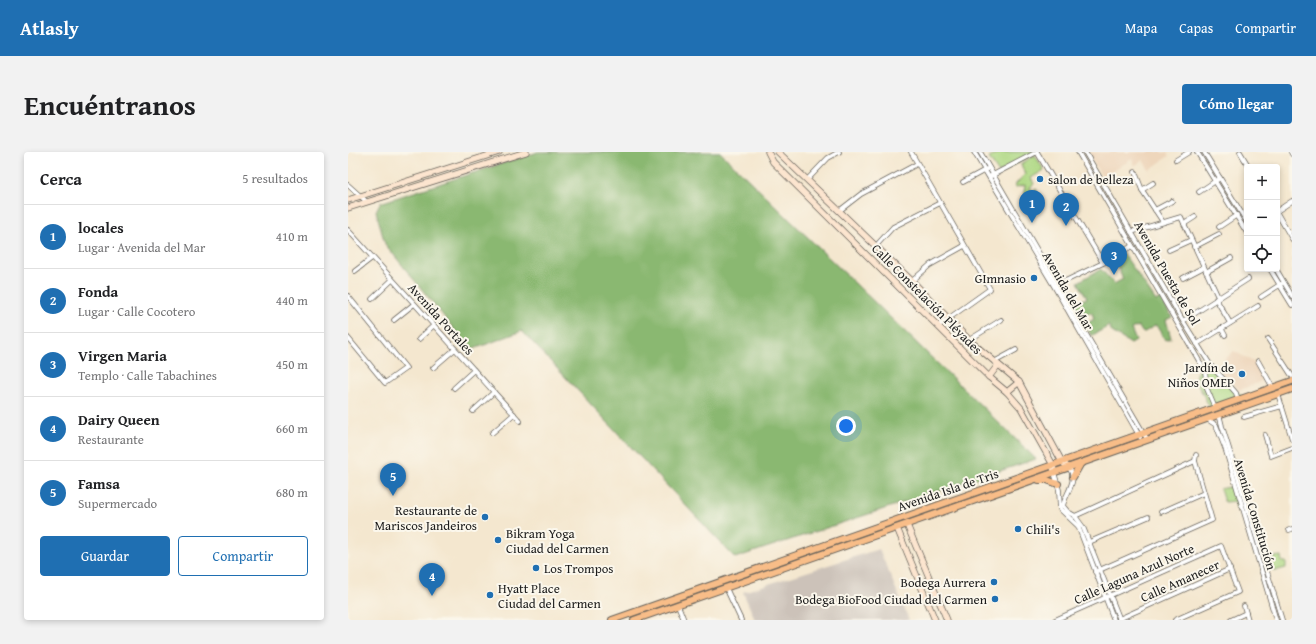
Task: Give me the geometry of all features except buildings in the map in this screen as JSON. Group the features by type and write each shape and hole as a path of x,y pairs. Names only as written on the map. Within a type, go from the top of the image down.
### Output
{"main road":[{"path":"348,200 499,152"},
{"path":"348,208 526,152"},
{"path":"769,154 778,152"},
{"name":"Calle Constelación Pléyades","path":"778,152 912,281 970,340 1019,382 1062,462 1068,467"},
{"name":"Calle Constelación Pléyades","path":"769,154 773,162 989,377 1007,392 1021,408 1053,465 1054,472"},
{"path":"989,377 996,363"},
{"name":"Avenida Isla de Tris","path":"634,620 1036,479 1215,408 1292,381"},
{"path":"1007,392 1019,382"},
{"name":"Avenida Isla de Tris","path":"612,620 1053,465 1220,414 1292,389"},
{"path":"1237,408 1238,400"},
{"path":"1073,477 1082,462"},
{"path":"1036,479 1047,480 1058,484"},
{"path":"907,524 947,620"},
{"path":"897,528 935,620"}],"street":[{"path":"807,180 828,158 839,152"},
{"path":"911,152 990,289 938,326"},
{"name":"Avenida del Mar","path":"974,152 987,169"},
{"name":"Avenida del Mar","path":"980,152 991,176 1056,285 1143,437"},
{"path":"991,176 1037,152 1103,263"},
{"name":"Avenida Puesta de Sol","path":"1078,152 1205,371 1207,389 1215,408"},
{"name":"Avenida Puesta de Sol","path":"1085,152 1197,344 1211,366 1236,393 1238,400"},
{"path":"1176,160 1189,152"},
{"path":"1197,152 1244,228"},
{"path":"1204,152 1244,217"},
{"path":"1240,152 1247,164"},
{"path":"839,211 861,194 917,164"},
{"path":"1088,169 1093,166"},
{"path":"963,182 987,169"},
{"path":"1135,172 1142,190 1163,222"},
{"name":"Avenida del Mar","path":"991,176 1006,205 1056,285"},
{"path":"1199,192 1220,178"},
{"path":"1142,190 1153,183"},
{"path":"348,185 367,202"},
{"path":"1106,200 1111,196"},
{"path":"1155,210 1172,201"},
{"path":"1280,210 1292,201"},
{"path":"875,247 893,227 940,204"},
{"path":"1000,208 1006,205"},
{"path":"1219,226 1241,212"},
{"path":"1131,232 1181,217 1190,240 1230,323"},
{"path":"1184,224 1195,217"},
{"path":"1280,217 1291,236"},
{"path":"1121,226 1126,223"},
{"name":"Avenida Portales","path":"348,232 520,421"},
{"path":"1194,247 1219,234"},
{"path":"1169,250 1190,240"},
{"path":"912,281 930,265 964,246"},
{"path":"1056,285 1103,263 1132,246"},
{"path":"355,271 372,258"},
{"path":"1206,272 1231,258"},
{"path":"1183,278 1204,268"},
{"path":"1273,272 1292,296"},
{"path":"1277,272 1292,305"},
{"path":"1183,321 1248,279"},
{"path":"372,299 392,280"},
{"path":"1261,297 1282,283"},
{"path":"348,296 406,368 385,383 348,338"},
{"path":"394,320 414,304"},
{"path":"1197,344 1258,306"},
{"path":"970,340 1001,320"},
{"path":"419,339 433,326"},
{"path":"1221,328 1225,335"},
{"path":"1268,339 1292,376"},
{"path":"433,368 455,349"},
{"path":"996,363 1016,350"},
{"path":"1258,361 1273,388"},
{"path":"1205,371 1211,366"},
{"path":"454,388 474,370"},
{"path":"473,411 494,392"},
{"path":"1278,394 1292,439"},
{"path":"1244,417 1282,406"},
{"path":"492,433 514,414"},
{"name":"Avenida Constitución","path":"1220,414 1222,435"},
{"name":"Avenida Constitución","path":"1207,418 1216,425 1227,447 1282,619"},
{"path":"1265,435 1271,456 1292,448"},
{"name":"Avenida Constitución","path":"1227,447 1246,522 1276,620"},
{"path":"1095,572 1212,520 1211,512 1195,461 1196,455"},
{"path":"1075,516 1195,461"},
{"path":"1068,467 1073,477 1071,487 1063,506 1068,512 1075,516 1083,527 1110,595 1117,620"},
{"path":"1054,472 1058,484 1060,509 1078,526 1105,597 1117,620"},
{"path":"1161,512 1204,493"},
{"path":"1084,544 1148,517"},
{"path":"1246,522 1251,520"},
{"name":"Calle Laguna Azul Norte","path":"1055,620 1222,546 1230,569"},
{"path":"1175,620 1238,592 1230,569"},
{"name":"Calle Amanecer","path":"1117,620 1230,569"},
{"path":"726,588 741,620"},
{"path":"678,605 684,620"},
{"path":"1244,606 1248,620"},
{"path":"1231,620 1246,613"},
{"path":"1276,620 1282,619"}],"shaded area":[{"path":"1088,152 1167,152 1169,156 1149,170 1143,160 1134,166 1132,159 1102,177"},
{"name":"Jardín de Niños OMEP","path":"1234,351 1257,364 1264,380 1240,390 1216,368"},
{"path":"879,549 909,620 755,620 743,592"}],"green space":[{"path":"538,152 720,152 1036,459 735,558 522,331 471,350 385,244 376,211 380,203"},
{"path":"1000,152 1037,152 999,173 989,158"},
{"path":"1035,155 1044,170 1031,178 1034,184 1030,187 1033,191 1036,189 1039,196 1036,197 1031,196 1030,193 1026,195 1024,192 1025,185 1016,187 1015,185 1025,174 1021,164"},
{"path":"1123,253 1156,301 1160,298 1172,317 1166,320 1171,338 1165,340 1156,325 1143,333 1138,326 1131,329 1136,341 1131,344 1112,332 1109,326 1091,336 1086,324 1094,319 1092,313 1086,313 1081,318 1074,303 1087,298 1078,282 1101,269 1114,284 1123,279 1113,258"},
{"path":"1200,360 1244,398 1211,410 1196,380"},
{"path":"1234,486 1241,507 1236,508 1235,501 1224,502 1220,489"},
{"path":"1260,541 1262,541 1268,561 1274,557 1281,556 1282,562 1286,562 1286,568 1277,571 1268,568"}],"place":[{"name":"salon de belleza","path":"1040,179"},
{"name":"locales","path":"1032,223"},
{"name":"Fonda","path":"1066,226"},
{"name":"Virgen Maria","path":"1114,275"},
{"name":"GImnasio","path":"1034,278"},
{"name":"Jardín de Niños OMEP","path":"1242,374"},
{"name":"Famsa","path":"393,496"},
{"name":"Restaurante de Mariscos Jandeiros","path":"485,517"},
{"name":"Chili's","path":"1018,529"},
{"name":"Bikram Yoga Ciudad del Carmen","path":"498,540"},
{"name":"Los Trompos","path":"536,568"},
{"name":"Bodega Aurrera","path":"994,582"},
{"name":"Hyatt Place Ciudad del Carmen","path":"490,595"},
{"name":"Dairy Queen","path":"432,596"},
{"name":"Bodega BioFood Ciudad del Carmen","path":"995,599"}]}
